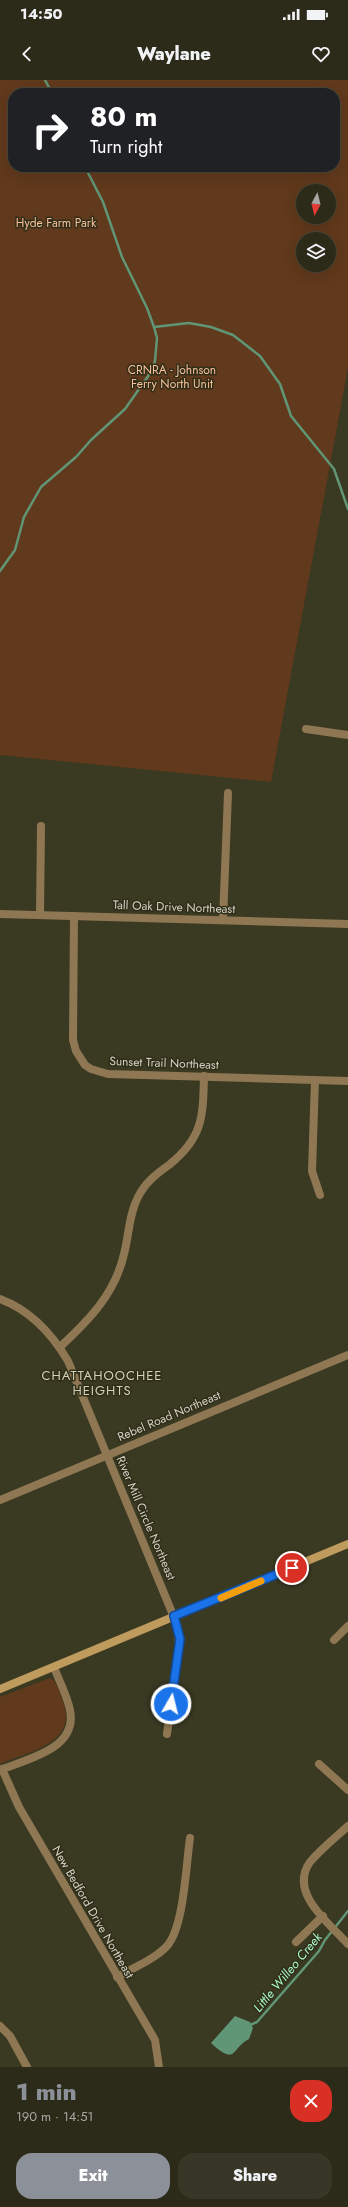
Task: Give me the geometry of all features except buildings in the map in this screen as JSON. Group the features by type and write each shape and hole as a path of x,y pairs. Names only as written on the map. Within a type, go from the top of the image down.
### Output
{"street":[{"path":"306,729 348,735"},
{"path":"223,920 228,793"},
{"path":"40,915 41,826"},
{"name":"Tall Oak Drive Northeast","path":"0,914 348,924"},
{"name":"Sunset Trail Northeast","path":"74,916 72,1027 76,1051 85,1065 91,1069 108,1074 348,1081"},
{"path":"60,1347 91,1318 113,1287 124,1253 134,1204 142,1190 157,1174 182,1154 196,1136 202,1112 204,1076"},
{"path":"315,1080 312,1171 320,1195"},
{"name":"River Mill Circle Northeast","path":"0,1299 33,1318 60,1347 74,1376 174,1616 179,1633 180,1646 167,1734"},
{"name":"Rebel Road Northeast","path":"0,1500 348,1355"},
{"path":"0,1688 54,1667 348,1544"},
{"path":"334,1640 348,1626"},
{"path":"1,1770 57,1746 69,1730 70,1710 54,1667"},
{"path":"319,1764 348,1790"},
{"name":"New Bedford Drive Northeast","path":"1,1770 19,1807 155,2040 160,2059 159,2067"},
{"path":"348,1826 313,1860 306,1871 304,1880 307,1897 348,1944"},
{"path":"117,1977 158,1953 172,1939 178,1919 190,1838"},
{"path":"296,1942 323,1916"},
{"path":"0,2026 10,2036 27,2067"}],"green space":[{"name":"CRNRA - Johnson Ferry North Unit","path":"0,80 348,80 348,368 271,782 0,755"},
{"path":"50,1678 57,1685 63,1702 66,1716 64,1727 48,1744 0,1764 0,1697"}],"shaded area":[{"path":"235,2016 250,2022 253,2028 249,2039 230,2055 225,2054 211,2043"}],"waterway":[{"path":"45,80 49,88"},
{"path":"0,571 15,550 24,517 41,487 76,457 91,440 125,409 151,372 155,361 157,338 154,327 147,308 122,257 103,202 88,172"},
{"path":"154,327 189,323 211,327 233,335 260,356 280,384 291,416 334,469 348,509"},
{"name":"Little Willeo Creek","path":"248,2026 257,2022 319,1951 325,1940 348,1911"}],"slow traffic":[{"path":"221,1598 261,1581"}],"district":[{"name":"CHATTAHOOCHEE HEIGHTS","path":"102,1382"}],"route":[{"path":"171,1704 180,1646 179,1633 174,1616 292,1568"}],"park label":[{"name":"Hyde Farm Park","path":"56,223"}]}
